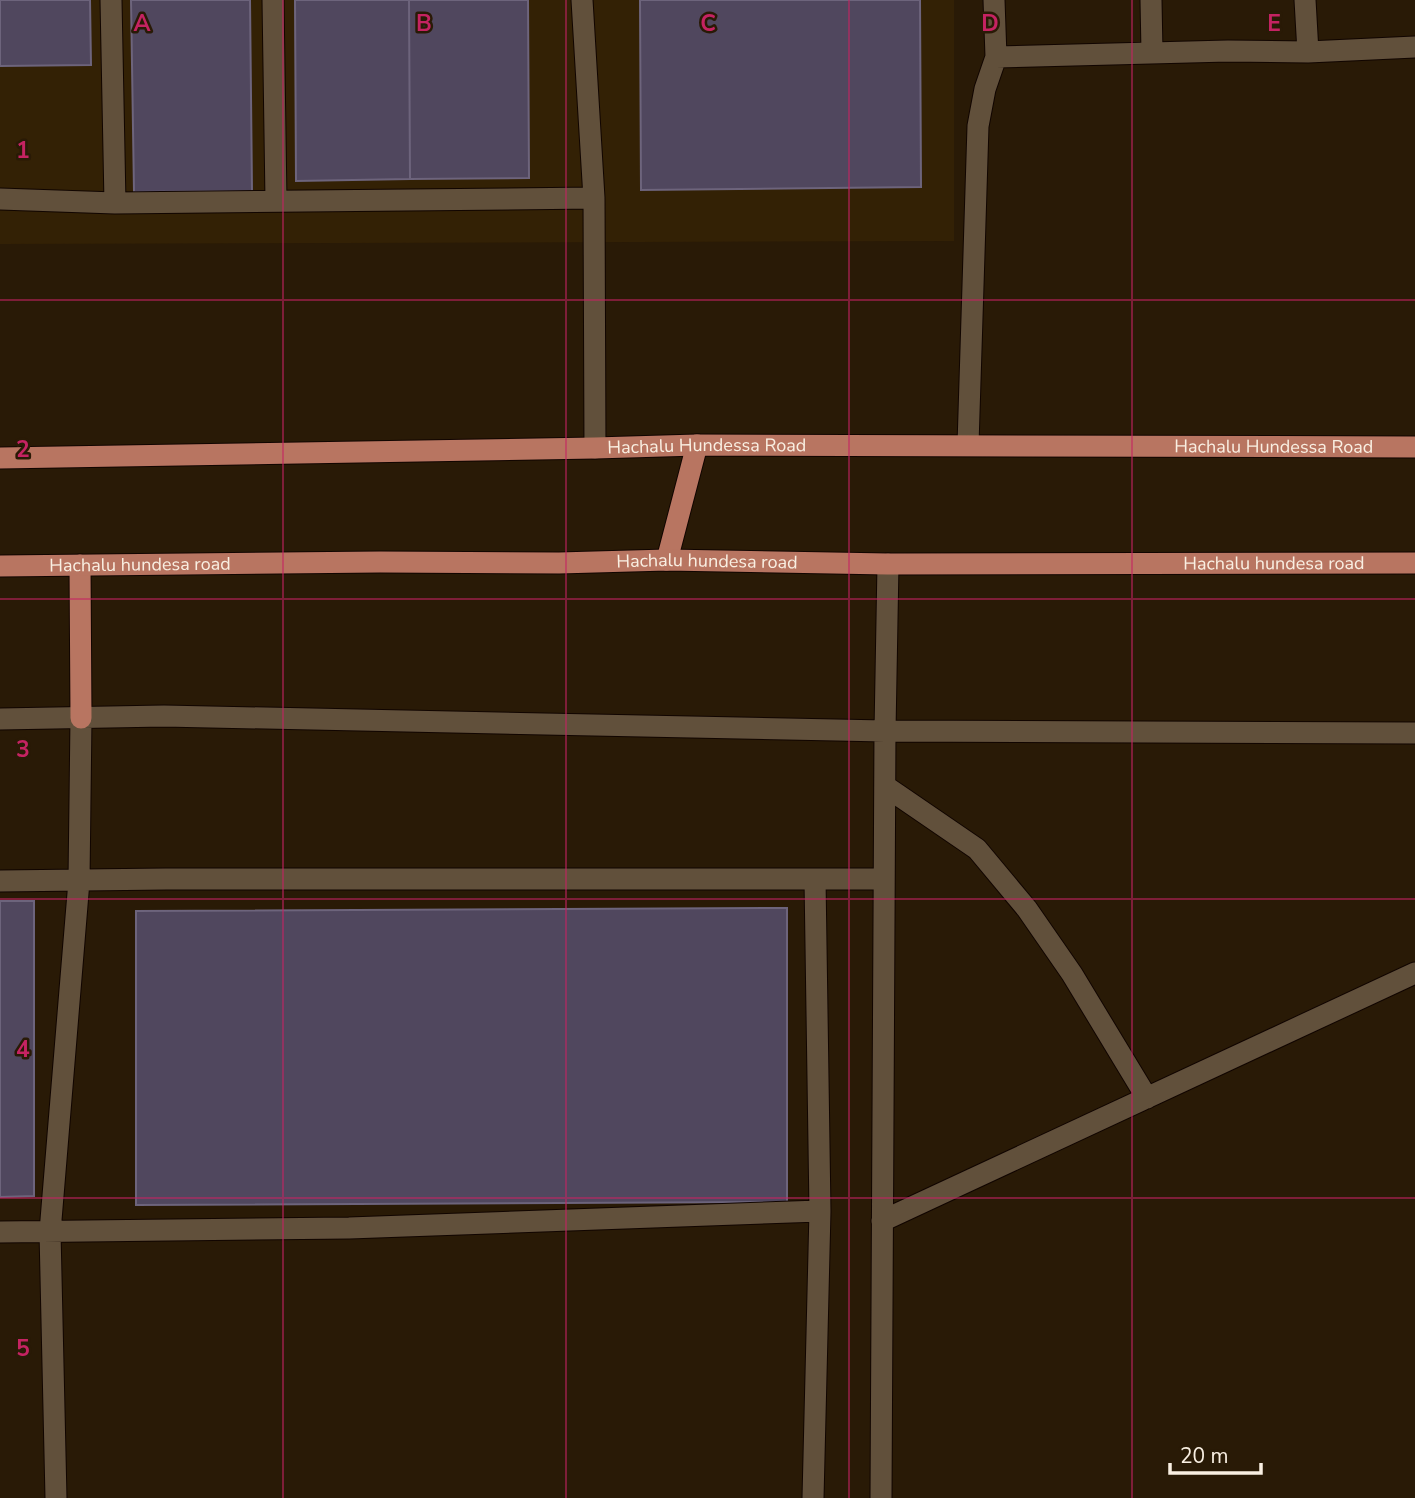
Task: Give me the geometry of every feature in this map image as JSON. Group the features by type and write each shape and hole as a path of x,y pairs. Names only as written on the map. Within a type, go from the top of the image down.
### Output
{"main road":[{"name":"Hachalu Hundessa Road","path":"0,458 697,444 1415,447"},
{"path":"667,560 697,444"},
{"name":"Hachalu hundesa road","path":"0,566 667,560 888,564 1415,563"},
{"path":"80,565 81,718"}],"street":[{"path":"111,0 115,204"},
{"path":"273,0 276,201"},
{"path":"582,0 594,198 595,448"},
{"path":"968,445 978,126 985,89 996,57 994,0"},
{"path":"1151,0 1152,52"},
{"path":"1305,0 1308,52"},
{"path":"996,57 1152,52 1308,52 1415,47"},
{"path":"0,200 115,204 594,198"},
{"path":"881,1498 888,564"},
{"path":"0,719 164,716 885,731 1415,733"},
{"path":"56,1498 50,1232 79,881 81,718"},
{"path":"885,786 977,849 1027,909 1073,974 1147,1098"},
{"path":"813,1498 820,1211 815,879"},
{"path":"0,881 884,879"},
{"path":"882,1221 1415,973"},
{"path":"0,1232 349,1228 820,1211"}],"shaded area":[{"path":"0,0 954,0 954,241 0,244"}],"building":[{"path":"0,0 90,0 91,65 0,66"},
{"path":"131,0 250,0 252,191 134,192"},
{"path":"295,0 409,0 410,179 296,181"},
{"path":"409,0 528,0 529,178 410,179"},
{"path":"640,0 920,0 921,187 641,190"},
{"path":"0,901 34,901 34,1196 0,1197"},
{"path":"787,908 787,1202 136,1205 136,911"}]}
